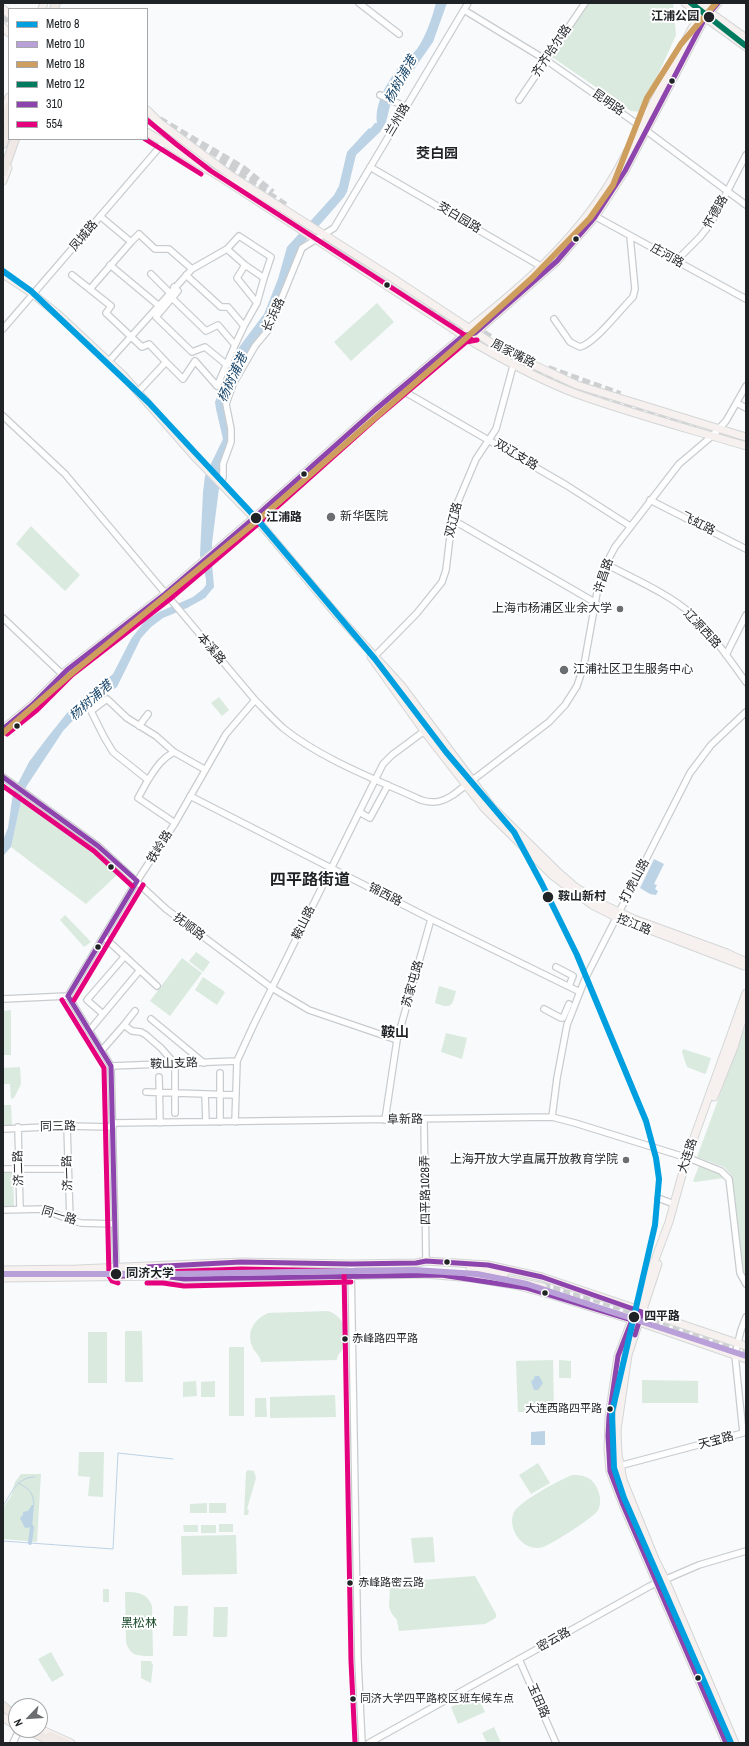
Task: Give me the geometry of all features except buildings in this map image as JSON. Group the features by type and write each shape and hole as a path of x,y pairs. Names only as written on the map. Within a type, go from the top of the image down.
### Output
{"highway":[{"path":"3,123 8,109"},
{"path":"3,144 8,129"},
{"path":"3,159 12,140"},
{"path":"3,173 12,140"},
{"path":"48,1734 66,1743"},
{"path":"45,1738 55,1743"}],"main road":[{"path":"685,3 706,11 746,38"},
{"path":"697,3 746,47"},
{"path":"3,729 32,705 62,674 165,594 254,518 400,389 463,336 468,328 569,248 625,171 643,128 706,11 718,3"},
{"path":"3,113 8,100"},
{"name":"周家嘴路","path":"148,111 160,123 232,177 316,229 475,333 516,358 578,385 746,437"},
{"path":"3,132 8,116"},
{"path":"148,117 160,123"},
{"path":"148,130 154,136"},
{"name":"周家嘴路","path":"148,133 407,298 463,336 513,366 584,396 746,446"},
{"path":"3,165 12,140"},
{"path":"3,181 18,140"},
{"path":"463,336 475,333 543,270"},
{"name":"控江路","path":"3,274 33,294 109,360 205,466 263,527 337,616 401,685 431,726 484,808 515,842 553,876 592,905 726,953 746,962"},
{"name":"控江路","path":"374,657 424,731 469,783 558,872 574,886 618,914 746,966"},
{"name":"大连路","path":"638,1310 746,993"},
{"name":"大连路","path":"638,1310 672,1224 689,1158 734,1047 746,1006"},
{"path":"416,1263 426,1261 488,1265 529,1273 566,1284 746,1346"},
{"path":"3,1278 163,1276 181,1271 280,1268 294,1263 416,1263 504,1273 543,1285 465,1273 441,1271 425,1274"},
{"path":"3,1270 116,1267 181,1271 273,1272 284,1276 425,1274 489,1281 527,1288 559,1297 746,1359"},
{"path":"559,1297 562,1297 565,1294 566,1284"},
{"path":"638,1310 628,1354 618,1424 619,1466 626,1490 735,1743"},
{"path":"635,1321 618,1356 609,1417 608,1450 610,1471 623,1505 726,1743"},
{"path":"48,1733 71,1743"},
{"path":"40,1738 50,1743"}],"street":[{"path":"359,3 400,34"},
{"name":"兰州路","path":"324,235 334,228 468,3"},
{"name":"齐齐哈尔路","path":"519,100 585,3"},
{"name":"昆明路","path":"464,10 546,60 643,128 746,206"},
{"path":"380,95 406,107"},
{"name":"凤城路","path":"3,329 164,142"},
{"name":"怀德路","path":"676,261 704,232 746,155"},
{"name":"茭白园路","path":"370,167 543,270"},
{"name":"庄河路","path":"592,215 746,299"},
{"path":"100,216 131,242"},
{"path":"90,289 138,234 155,249 169,249 192,269"},
{"name":"长浜路","path":"221,483 223,464 231,442 231,429 226,404 233,384 255,346 269,330 302,248 313,238 324,235"},
{"path":"72,275 111,306 106,313 130,335 142,347 149,344 182,378 194,361 217,386 244,326 257,303 271,257 239,236 227,249 192,269 169,292 130,335 109,360"},
{"path":"554,320 570,342 580,347 588,345 633,297 635,289 630,236"},
{"path":"227,249 245,265 264,278"},
{"path":"110,265 158,305"},
{"path":"245,265 238,278 257,303"},
{"path":"151,274 169,292"},
{"path":"186,275 222,307 228,307 244,326"},
{"path":"174,287 178,291 156,317 192,352 205,347 227,365"},
{"path":"172,298 206,331 218,325 235,345"},
{"path":"138,392 166,362"},
{"name":"双辽路","path":"374,657 416,614 442,582 446,570 453,520 457,504 476,459 496,429 513,366"},
{"name":"许昌路","path":"469,783 549,722 565,705 577,686 584,665 598,587 606,564 615,547 679,464 720,428 746,386"},
{"name":"双辽支路","path":"400,389 489,439 566,485 630,526"},
{"path":"737,402 746,408"},
{"name":"本溪路","path":"3,416 65,474 255,700 284,728 318,751 375,780 421,800 434,803 447,799 469,783"},
{"name":"飞虹路","path":"650,500 746,549"},
{"path":"453,520 596,603"},
{"name":"辽源西路","path":"606,564 681,606 691,614 726,655 746,682"},
{"path":"726,655 746,615"},
{"path":"3,618 62,674"},
{"path":"148,780 113,752 104,737 91,711 107,699 127,718 156,736 174,752 204,769"},
{"name":"铁岭路","path":"68,996 137,881 175,822 204,769 226,734 255,700"},
{"name":"打虎山路","path":"552,1118 557,1078 567,1025 585,979 695,766 711,745 746,712"},
{"path":"139,726 148,714"},
{"name":"鞍山路","path":"235,1122 237,1061 331,868 384,764 392,755 431,726"},
{"path":"174,752 162,760 138,798 175,822"},
{"name":"抚顺路","path":"3,777 98,846 166,909 200,938 272,988 309,1010 397,1040"},
{"path":"359,812 370,818 388,785"},
{"name":"锦西路","path":"190,796 238,822 431,919 580,992"},
{"name":"苏家屯路","path":"385,1120 397,1040 431,919"},
{"path":"104,937 157,986"},
{"path":"103,1014 87,1000 125,956"},
{"path":"556,967 573,976 569,986"},
{"path":"89,1031 140,970"},
{"path":"3,999 68,996 111,1066 116,1276"},
{"path":"544,1009 563,1018 569,1004"},
{"path":"103,1049 135,1011"},
{"path":"151,1019 204,1063"},
{"path":"124,1025 132,1032 141,1032 146,1035 161,1048 175,1064 175,1113"},
{"name":"鞍山支路","path":"111,1066 237,1061"},
{"path":"220,1073 220,1122"},
{"path":"159,1078 160,1123"},
{"path":"146,1092 236,1095"},
{"path":"206,1094 206,1122"},
{"name":"阜新路","path":"112,1125 206,1122 552,1118 575,1123 689,1158 721,1171 729,1179 740,1273 746,1284"},
{"name":"四平路1028弄","path":"424,1120 426,1261"},
{"name":"同三路","path":"3,1129 18,1127 112,1125"},
{"name":"济一路","path":"67,1126 67,1169 70,1220"},
{"name":"济二路","path":"18,1127 20,1209"},
{"path":"3,1169 67,1169"},
{"path":"658,1198 674,1204"},
{"name":"同一路","path":"3,1210 43,1209 81,1223 115,1224"},
{"path":"351,1264 358,1661 362,1743"},
{"name":"天宝路","path":"619,1466 742,1434 744,1429 740,1412 735,1355 746,1317"},
{"name":"密云路","path":"369,1743 657,1583 699,1565 746,1551"},
{"name":"玉田路","path":"520,1659 556,1743"}],"green space":[{"name":"江浦公园","path":"587,3 673,3 676,35 641,112 631,111 552,57"},
{"path":"377,303 394,322 351,361 334,342"},
{"path":"31,526 80,575 65,591 16,544"},
{"path":"219,697 229,710 222,716 211,703"},
{"path":"22,797 66,826 119,873 86,904 11,847"},
{"path":"65,915 91,942 84,947 60,920"},
{"path":"196,952 210,962 203,972 189,961"},
{"path":"182,958 202,973 170,1016 150,1001"},
{"path":"203,977 225,992 217,1005 195,990"},
{"path":"439,986 456,991 450,1005 444,1006 435,1003"},
{"path":"11,1010 11,1055 3,1055 3,1011"},
{"path":"746,1024 746,1276 742,1267 731,1175 724,1167 697,1157"},
{"path":"446,1033 467,1038 462,1059 441,1052"},
{"path":"683,1049 711,1058 705,1074 687,1067 682,1052"},
{"path":"20,1067 21,1084 14,1098 11,1099 10,1084 3,1084 3,1068"},
{"path":"3,1105 11,1105 12,1125 3,1125"},
{"path":"699,1166 720,1173 724,1178 695,1182 693,1181"},
{"path":"3,1172 13,1172 14,1207 3,1207"},
{"path":"328,1311 333,1313 341,1320 346,1331 346,1342 337,1360 261,1362 250,1341 253,1326 259,1319 268,1313"},
{"path":"125,1331 142,1331 143,1382 125,1382"},
{"path":"88,1332 107,1332 107,1383 88,1383"},
{"path":"229,1347 244,1347 244,1416 229,1416"},
{"path":"553,1360 554,1410 550,1410 545,1405 536,1403 526,1407 526,1412 518,1412 516,1361"},
{"path":"559,1360 571,1361 571,1378 559,1378"},
{"path":"642,1380 698,1381 698,1403 642,1403"},
{"path":"196,1381 197,1396 183,1397 183,1382"},
{"path":"215,1381 215,1397 201,1397 201,1382"},
{"path":"335,1395 336,1417 270,1418 270,1397"},
{"path":"255,1398 266,1398 267,1417 255,1417"},
{"path":"79,1452 104,1452 103,1497 88,1496 90,1477 78,1476"},
{"path":"538,1463 550,1483 531,1494 519,1475"},
{"path":"248,1470 254,1471 256,1478 247,1509 249,1510 248,1515 244,1515 246,1472"},
{"path":"21,1474 41,1474 37,1542 3,1539 3,1508 11,1496 15,1482"},
{"path":"573,1475 580,1475 592,1480 600,1498 598,1510 573,1530 543,1547 536,1548 523,1543 518,1538 512,1525 514,1512 524,1502 551,1485"},
{"path":"207,1503 207,1513 190,1513 190,1504"},
{"path":"209,1503 226,1503 226,1513 209,1513"},
{"path":"219,1524 233,1524 233,1532 219,1532"},
{"path":"183,1525 198,1525 198,1532 184,1532"},
{"path":"201,1525 216,1525 216,1533 201,1533"},
{"path":"236,1535 237,1574 182,1575 181,1536"},
{"path":"433,1537 435,1562 414,1563 411,1538"},
{"path":"475,1576 496,1614 494,1619 485,1624 399,1631 397,1620 389,1607 390,1586 395,1585 395,1582"},
{"path":"103,1589 109,1589 109,1602 103,1602"},
{"name":"黑松林","path":"125,1592 142,1594 148,1598 152,1606 153,1656 136,1655 130,1651 128,1647 126,1642"},
{"path":"174,1606 188,1606 187,1636 173,1636"},
{"path":"214,1607 228,1607 227,1637 213,1637"},
{"path":"51,1652 64,1675 52,1682 38,1659"},
{"path":"141,1661 151,1661 153,1665 151,1683 141,1678"},
{"path":"477,1695 485,1712 458,1724 451,1707"},
{"path":"494,1727 501,1743 487,1743 482,1733"}],"water":[{"name":"杨树浦港","path":"436,3 447,3 433,42 391,102 386,122 380,132 356,155 347,192 344,197 302,245 275,315 224,404 229,438 222,465 212,543 214,587 205,598 187,608 163,618 151,627 141,638 117,687 96,700 79,714 63,731 26,787 22,797 11,847 3,856 3,840 8,828 13,793 29,762 67,713 113,674 131,639 145,621 159,612 193,597 206,585 200,555 203,492 205,476 223,439 215,402 237,350 264,314 278,279 287,247 334,195 339,186 347,152 369,128 370,129 375,123 377,123 380,98 388,82 398,68 420,44 433,15"},
{"path":"654,859 664,864 654,884 657,885 655,889 658,891 656,895 650,894 640,888"},
{"path":"535,1376 539,1376 543,1383 538,1390 534,1390 531,1381"},
{"path":"545,1431 545,1445 531,1445 531,1432"},
{"path":"32,1505 34,1505 32,1527 25,1528 20,1518 23,1515 23,1512 28,1511"}],"waterway":[{"path":"3,1541 113,1549 118,1453 173,1459"},
{"path":"3,1506 19,1482 35,1477"},
{"path":"18,1483 30,1491 33,1497 34,1505"},
{"path":"30,1543 32,1527"}],"tunnel":[{"path":"3,16 8,19"},
{"path":"159,120 243,169 272,193"},
{"path":"218,162 287,207"},
{"path":"428,309 501,355"},
{"path":"473,327 514,353"},
{"path":"548,369 620,395"},
{"path":"534,372 599,397 696,428"},
{"path":"45,1274 119,1273"},
{"path":"161,1273 182,1273"},
{"path":"544,1282 746,1350"},
{"path":"543,1287 592,1304"}],"metro line":[{"name":"12","path":"691,3 746,46"},
{"name":"18","path":"3,733 71,674 263,516 455,348 532,278 590,218 613,185 647,98 681,44 716,3"},
{"name":"8","path":"3,271 31,291 149,403 256,518 375,659 446,752 514,832 542,884 577,955 646,1121 656,1158 659,1179 655,1225 612,1412 614,1468 624,1498 731,1743"},
{"name":"10","path":"3,1274 170,1274 414,1270 477,1274 527,1284 746,1356"}],"transit line":[{"name":"310","path":"3,729 32,705 67,670 165,594 254,518 375,410 463,336 475,333 557,261 595,217 625,171 705,18 718,3"},
{"name":"554","path":"148,121 211,171 471,339"},
{"name":"554","path":"147,140 201,174"},
{"name":"554","path":"7,734 37,710 72,675 170,599 259,523 380,415 466,342 477,340"},
{"name":"310","path":"3,777 98,846 137,881"},
{"name":"554","path":"3,786 94,851 132,886"},
{"name":"310","path":"68,996 137,881"},
{"name":"554","path":"74,1000 143,885"},
{"name":"310","path":"68,996 111,1066 116,1276 163,1276 184,1279 441,1275 527,1288 632,1320 618,1356 609,1417 608,1436 610,1471 623,1505 726,1743"},
{"name":"554","path":"62,1000 104,1068 109,1276 112,1281 118,1283"},
{"name":"310","path":"147,1267 241,1262 351,1264 416,1263 426,1261 488,1265 542,1277 642,1312 635,1335"},
{"name":"554","path":"116,1274 241,1269 344,1271 351,1661 355,1743"},
{"name":"554","path":"147,1283 163,1283 184,1286 351,1282"}],"place":[{"name":"江浦公园","path":"709,17"},
{"name":"新华医院","path":"331,517"},
{"name":"江浦路","path":"256,518"},
{"name":"上海市杨浦区业余大学","path":"620,609"},
{"name":"江浦社区卫生服务中心","path":"564,670"},
{"name":"鞍山新村","path":"548,897"},
{"name":"上海开放大学直属开放教育学院","path":"626,1160"},
{"name":"同济大学","path":"116,1274"},
{"name":"四平路","path":"634,1317"},
{"name":"赤峰路四平路","path":"345,1339"},
{"name":"大连西路四平路","path":"610,1409"},
{"name":"赤峰路密云路","path":"350,1583"},
{"name":"同济大学四平路校区班车候车点","path":"353,1699"}],"district":[{"name":"茭白园","path":"437,154"},
{"name":"四平路街道","path":"310,881"},
{"name":"鞍山","path":"395,1033"}]}
